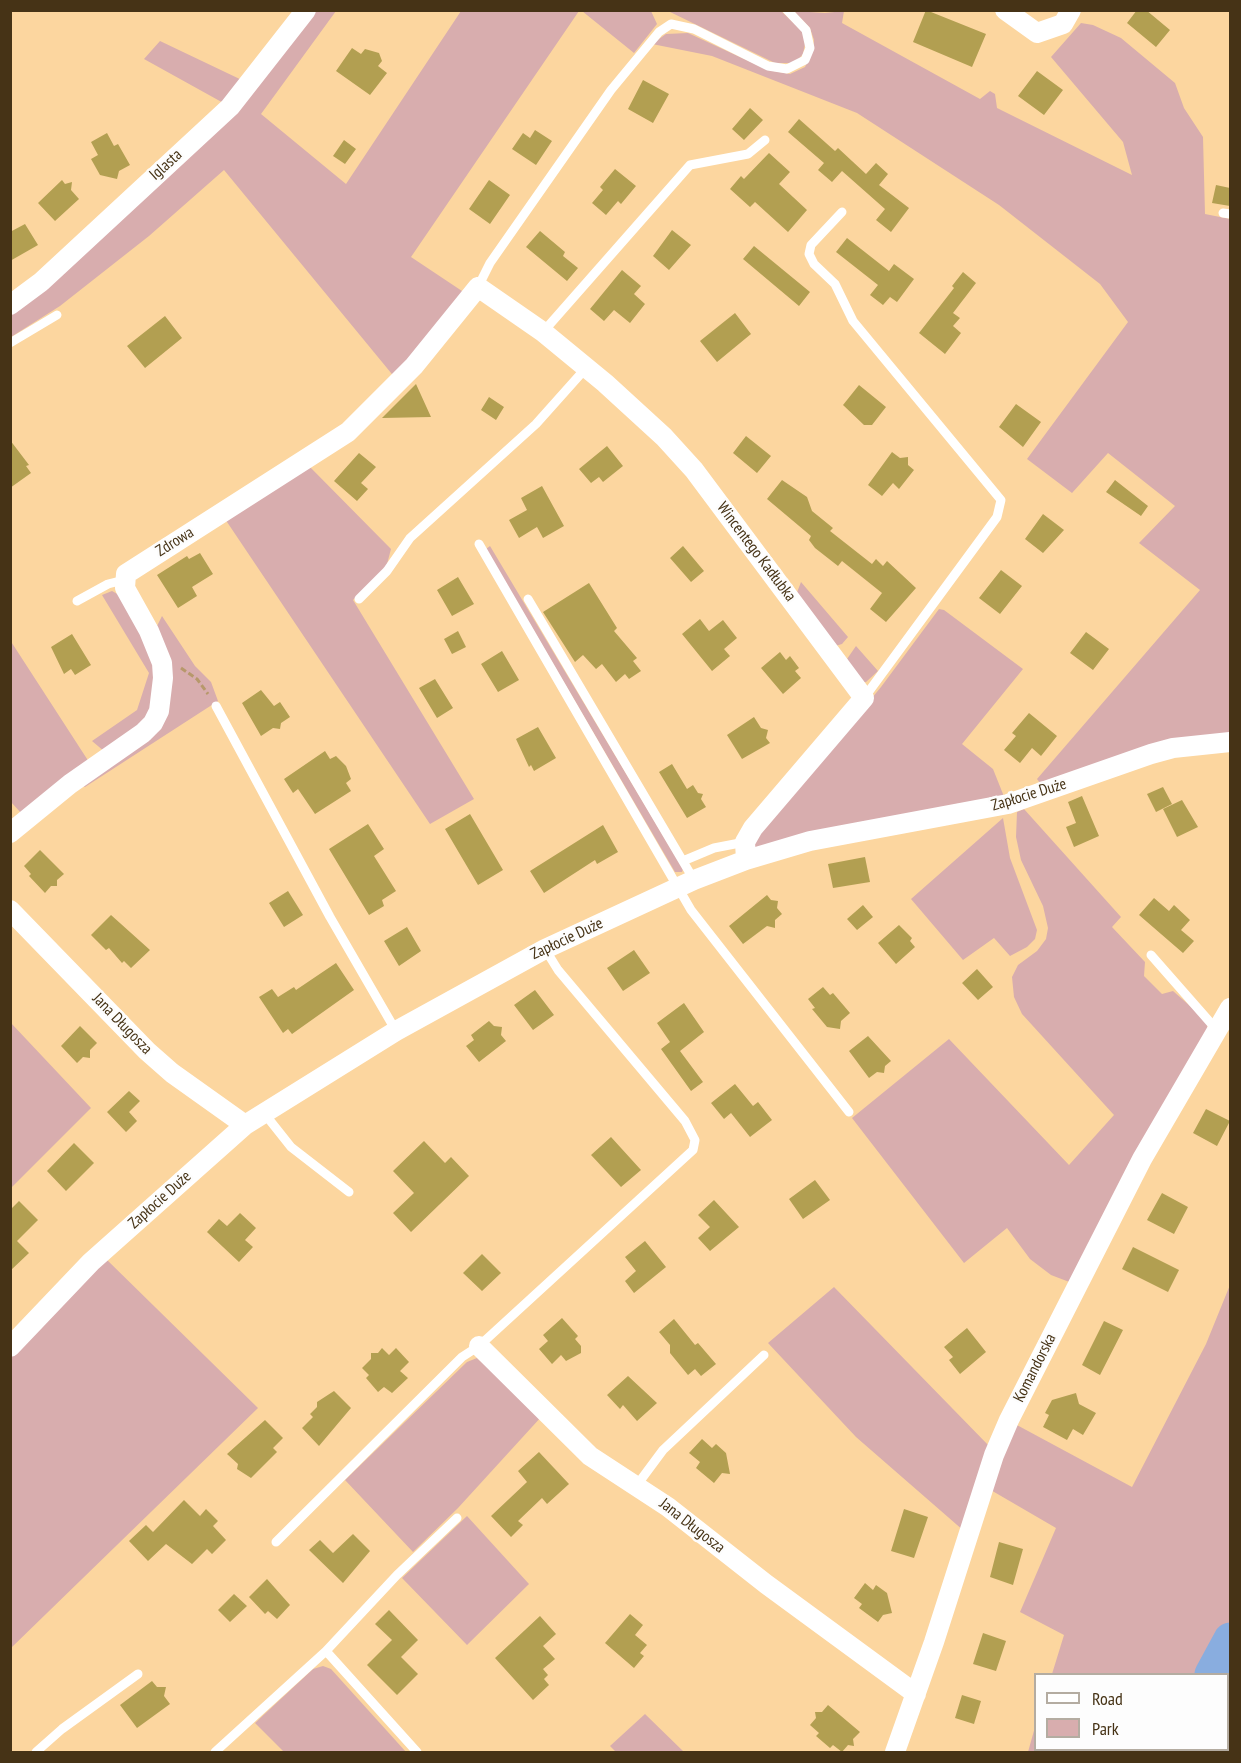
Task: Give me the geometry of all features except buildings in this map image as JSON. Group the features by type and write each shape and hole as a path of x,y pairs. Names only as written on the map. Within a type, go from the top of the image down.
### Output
{"street":[{"name":"Iglasta","path":"10,305 41,282 230,107 306,10"},
{"path":"1005,10 1036,33 1063,24 1071,10"},
{"name":"Wincentego Kadłubka","path":"478,287 543,332 664,437 694,470 864,698"},
{"name":"Zdrowa","path":"124,580 131,570 348,432 414,366 478,287"},
{"path":"10,833 70,784 143,733 153,723 162,696 162,663 149,631 125,588 124,580"},
{"path":"746,851 753,828 864,698"},
{"name":"Zapłocie Duże","path":"10,1347 91,1262 245,1125 396,1031 545,949 686,884 746,851 1008,804 1151,754 1173,748 1230,742"},
{"name":"Jana Długosza","path":"10,910 147,1051 172,1073 245,1125"},
{"name":"Komandorska","path":"895,1752 994,1455 1009,1420 1142,1159 1230,1008"},
{"name":"Jana Długosza","path":"479,1346 590,1456 637,1485 916,1694"}],"lane":[{"path":"478,287 490,263 611,90 659,32 671,24 694,29 768,66 787,69 801,65 810,48 806,30 787,10"},
{"path":"543,332 690,165 741,157 754,151 765,140"},
{"path":"842,212 811,245 809,254 814,264 835,284 853,321 1001,500 997,517 864,698"},
{"path":"10,343 57,315"},
{"path":"359,599 387,571 410,538 536,424 586,368"},
{"path":"479,544 686,884 708,933 849,1113"},
{"path":"77,601 108,584 124,580"},
{"path":"528,599 683,861 686,884"},
{"path":"216,706 330,917 396,1031"},
{"path":"683,861 714,848 746,851"},
{"path":"276,1542 462,1357 479,1346 693,1150 695,1140 685,1121 558,970 545,949"},
{"path":"1151,955 1216,1029"},
{"path":"264,1113 291,1147 349,1192"},
{"path":"637,1485 663,1450 764,1355"},
{"path":"215,1752 326,1651 397,1575 457,1518"},
{"path":"326,1651 417,1752"},
{"path":"36,1752 62,1729 102,1703 138,1674"}],"path":[{"path":"162,663 173,664 190,674 216,706"}],"green space":[{"path":"312,11 336,11 261,114 346,184 461,11 579,11 411,257 465,293 396,379 224,170 149,236 60,306 11,337 11,311 28,298"},
{"path":"582,11 651,11 657,24 634,53"},
{"path":"668,11 781,11 803,32 805,44 803,54 795,63 775,63"},
{"path":"794,11 825,13 844,11 842,23 980,99 990,91 995,94 997,108 1132,175 1123,142 1051,57 1081,23 1093,25 1121,38 1175,83 1184,108 1203,137 1205,214 1230,219 1230,736 1043,787 1037,779 1200,590 1139,543 1175,506 1108,453 1072,493 1027,459 1128,322 1100,284 999,205 857,113 712,56 652,44 666,34 688,33 768,70 790,74 805,67 813,50 814,40 810,28"},
{"path":"160,41 246,82 227,105 144,59"},
{"path":"308,465 391,549 386,568 353,600 474,799 430,824 223,516"},
{"path":"490,546 683,869 682,872 675,872 486,549"},
{"path":"801,582 848,637 842,644 835,646 796,595"},
{"path":"112,591 121,596 155,656 151,716 105,752 92,741 137,710 149,673 102,595"},
{"path":"939,609 944,610 1023,669 962,744 993,769 1005,799 754,851 754,841 881,687"},
{"path":"162,616 195,666 211,682 218,701 85,787 78,784 152,733 155,630"},
{"path":"10,640 89,762 22,814 11,802"},
{"path":"856,646 878,671 866,682 861,682 847,659"},
{"path":"1024,809 1121,917 1112,927 1145,962 1144,976 1162,994 1173,991 1206,1020 1208,1030 1072,1283 1051,1275 1030,1259 1007,1228 964,1263 852,1118 949,1039 1069,1165 1114,1115 1022,1014 1014,997 1012,977 1018,965 1037,951 1046,939 1048,928 1043,906 1021,860 1016,837 1017,812"},
{"path":"1003,818 1010,858 1037,930 1035,939 1027,947 1010,956 994,938 963,960 911,899"},
{"path":"11,1023 91,1108 11,1188"},
{"path":"104,1257 258,1408 11,1648 10,1357"},
{"path":"1230,1285 1230,1627 1221,1648 1206,1673 1052,1673 1064,1635 1020,1612 1056,1528 989,1489 1015,1424 1132,1487 1206,1344"},
{"path":"834,1287 991,1448 964,1531 856,1437 768,1343"},
{"path":"477,1358 542,1416 458,1508 413,1552 345,1480 467,1362"},
{"path":"467,1516 529,1584 467,1645 402,1578"},
{"path":"323,1666 331,1669 406,1752 284,1752 255,1723 313,1669"},
{"path":"645,1714 684,1752 616,1752 610,1746"},
{"path":"1034,1731 1034,1751 1167,1751 1167,1752 1028,1752"}],"waterway":[{"path":"1212,1673 1230,1639"}]}
